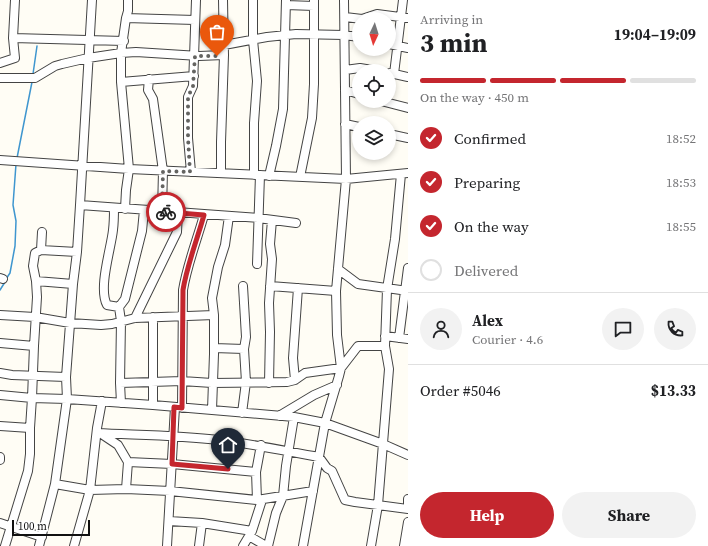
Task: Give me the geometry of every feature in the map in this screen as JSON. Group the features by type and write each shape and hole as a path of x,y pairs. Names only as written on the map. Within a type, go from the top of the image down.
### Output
{"street":[{"path":"0,63 15,58 13,38 15,0"},
{"path":"38,546 42,537 55,484 67,399 66,377 77,252 92,0"},
{"path":"125,209 129,169 121,82 121,53 128,11 128,0"},
{"path":"190,172 188,97 193,86 194,76 196,0"},
{"path":"221,173 224,55 223,0"},
{"path":"253,0 253,40 257,81 254,123 258,218 257,264"},
{"path":"302,546 325,423 341,368 337,335 336,291 346,179 344,0"},
{"path":"394,64 404,18 403,0"},
{"path":"269,176 283,109 286,3 314,3 314,78 312,118 300,177"},
{"path":"345,18 362,19 377,14 404,18"},
{"path":"126,18 195,20"},
{"path":"224,45 285,35 313,34 352,37"},
{"path":"13,38 124,41"},
{"path":"398,46 408,48"},
{"path":"0,78 35,78 55,66 88,58 121,53 136,52 195,56 224,55"},
{"path":"345,70 352,69"},
{"path":"396,75 408,77"},
{"path":"121,82 194,76"},
{"path":"149,79 148,90 153,99 163,171 162,211"},
{"path":"344,90 352,92"},
{"path":"396,105 408,108"},
{"path":"345,124 352,126"},
{"path":"396,135 408,138"},
{"path":"0,160 163,171 346,179 405,174 387,289 385,346 389,369 378,505 371,546"},
{"path":"80,205 258,218 296,223"},
{"path":"114,208 113,230 106,268 104,292 107,305 118,307"},
{"path":"118,307 125,299 142,231 144,210"},
{"path":"135,318 178,232 178,212"},
{"path":"167,546 173,436 182,381 184,281 204,215"},
{"path":"212,410 214,315 212,298 218,267 225,245 229,216"},
{"path":"269,383 269,303 272,259 270,244 272,220"},
{"path":"41,250 42,232"},
{"path":"5,546 28,471 30,454 37,297 33,266 35,252 41,250 77,252"},
{"path":"399,338 408,268"},
{"path":"338,269 358,284 406,291"},
{"path":"36,281 73,284"},
{"path":"242,413 246,382 244,349 246,328 243,286"},
{"path":"270,286 336,291"},
{"path":"294,380 293,358 298,288"},
{"path":"118,307 122,321 120,383 121,403"},
{"path":"0,315 35,317 70,323 101,325 112,324 135,318 214,315"},
{"path":"153,317 153,405"},
{"path":"385,336 408,339"},
{"path":"0,343 34,346"},
{"path":"120,383 182,381 282,382 294,380 305,373 341,368 358,346 385,346"},
{"path":"214,348 244,349"},
{"path":"0,373 66,377"},
{"path":"279,416 314,395 337,385"},
{"path":"0,394 32,398 102,401 178,407 294,418 325,423 383,444 408,455"},
{"path":"74,546 90,490 99,434 102,401"},
{"path":"169,521 202,523 251,534 267,546 276,513 283,496 286,466 294,418"},
{"path":"0,426 30,428"},
{"path":"99,434 173,436 218,440 261,445 288,452 319,457 327,468 332,471 345,500 408,509 408,499"},
{"path":"99,434 118,445 128,462 126,489"},
{"path":"243,546 251,534 259,500 256,472 261,445"},
{"path":"128,462 172,464 256,472"},
{"path":"55,484 90,490 126,489 170,491 259,500 313,491"},
{"path":"404,546 408,522"},
{"path":"0,523 42,537"},
{"path":"199,546 202,523"}],"waterway":[{"path":"33,74 37,46"},
{"path":"17,158 32,82"},
{"path":"6,279 10,273 15,246 16,221 13,205 16,164"},
{"path":"0,290 5,282"}],"way so far":[{"path":"166,212 162,211 163,171 190,172 188,97 193,86 195,56 217,56"}],"route":[{"path":"166,212 204,215 186,274 183,290 182,408 174,407 172,464 228,469"}]}
